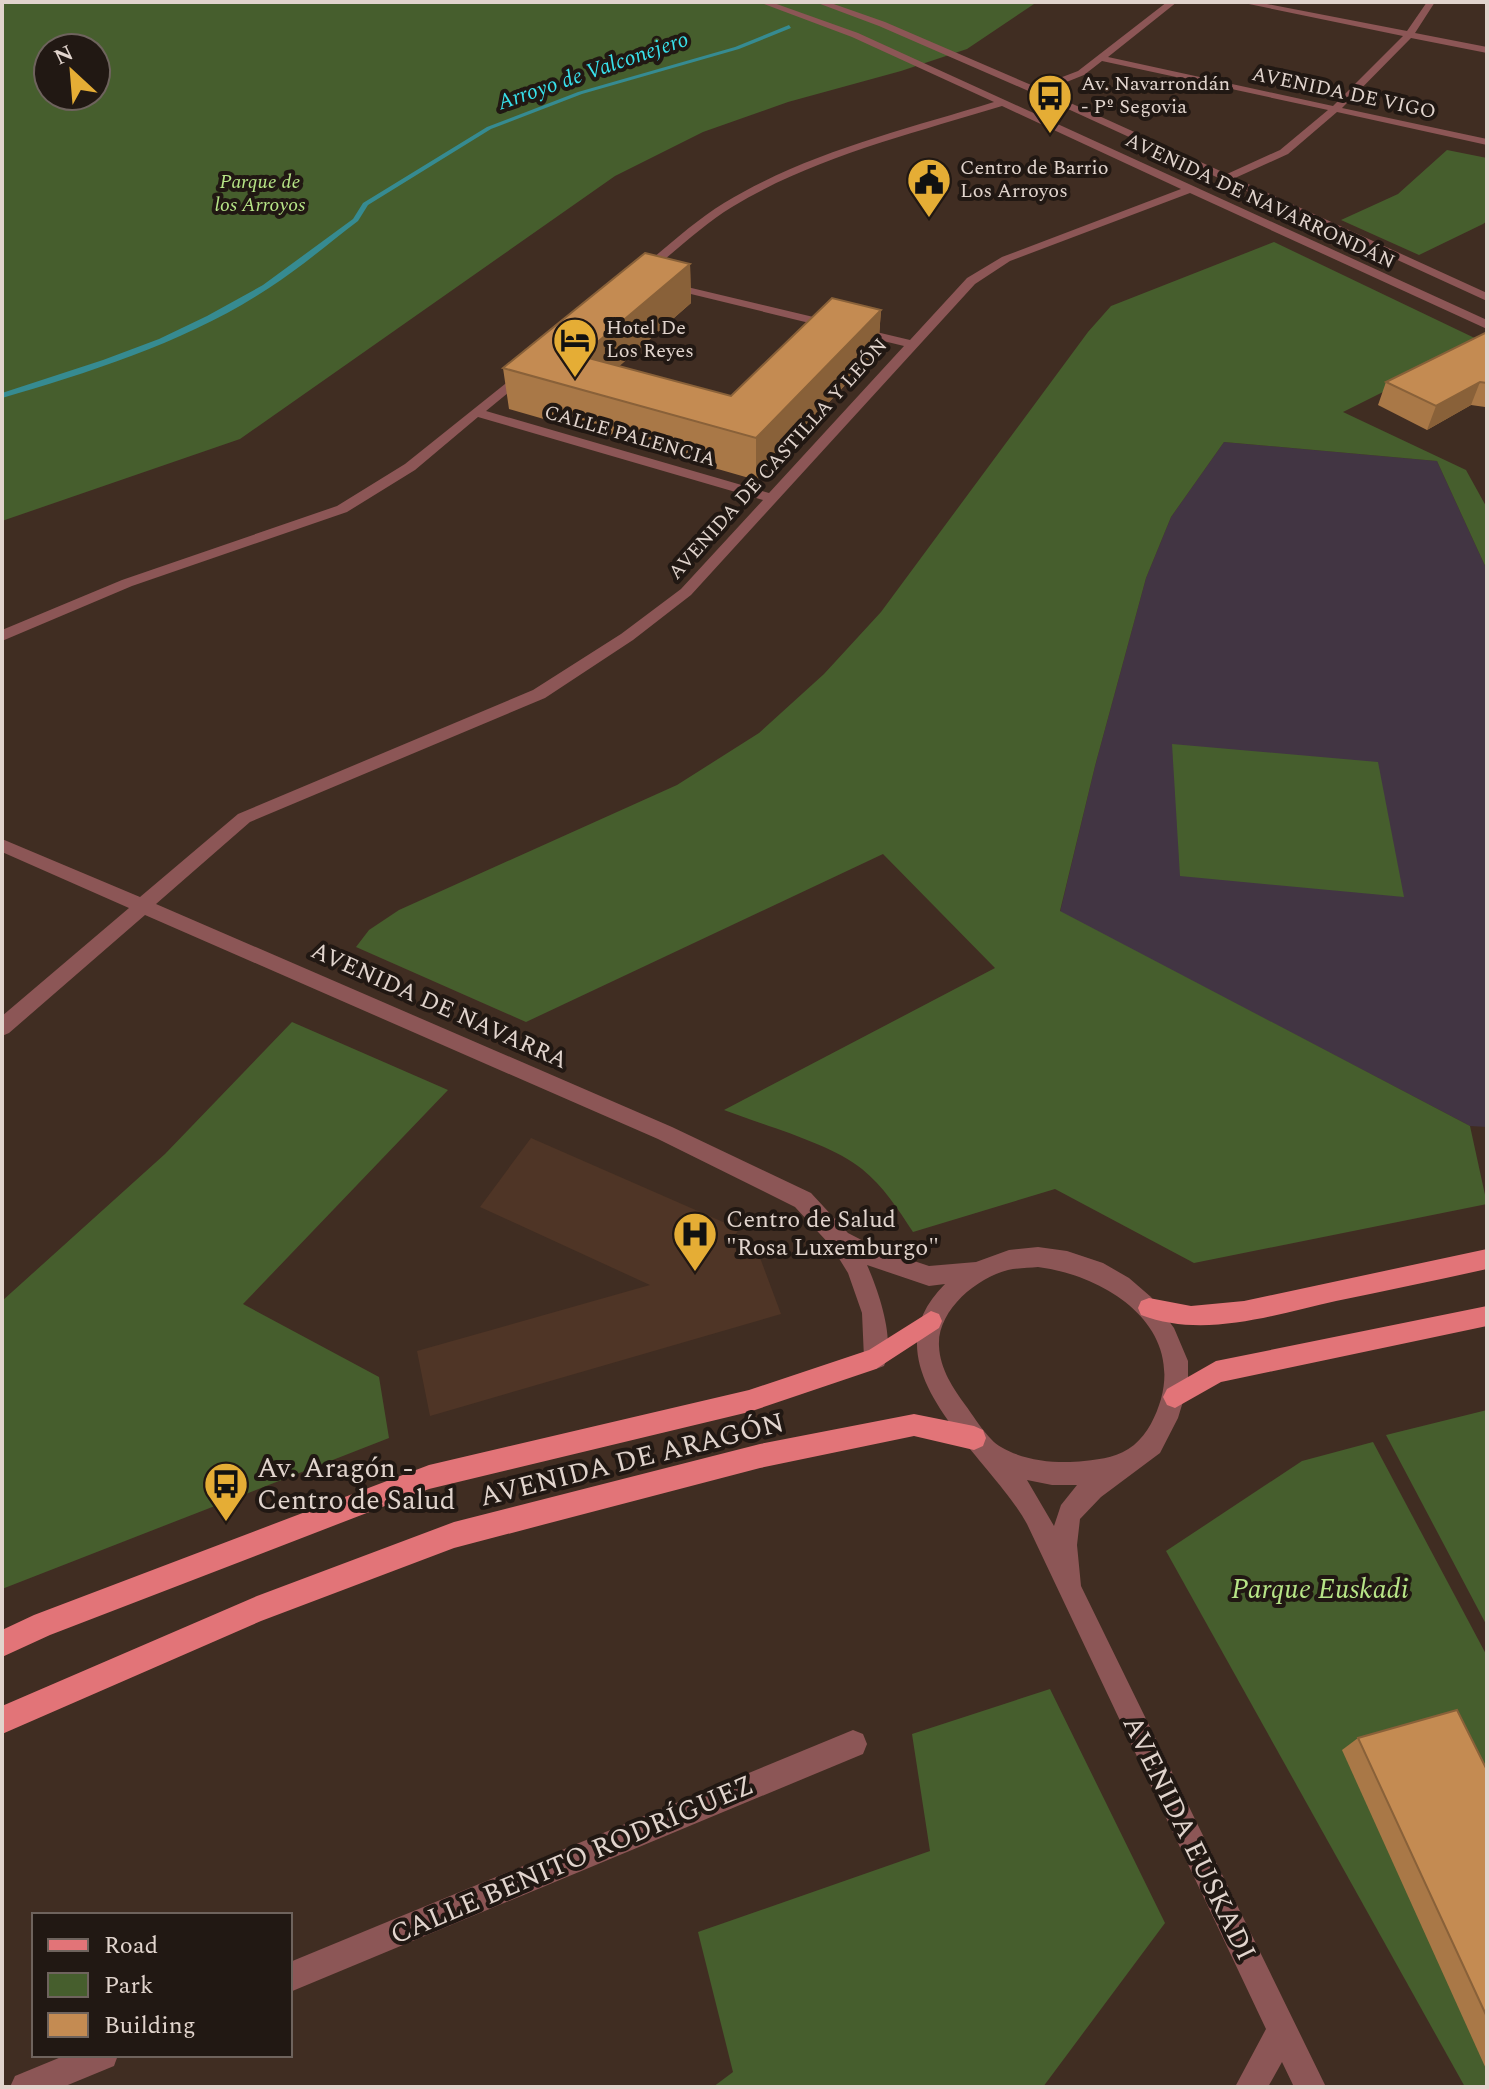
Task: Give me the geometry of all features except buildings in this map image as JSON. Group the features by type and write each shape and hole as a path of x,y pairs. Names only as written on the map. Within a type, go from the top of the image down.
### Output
{"main road":[{"path":"1149,1308 1191,1316 1244,1311 1487,1259"},
{"path":"1175,1397 1216,1372 1487,1316"},
{"name":"AVENIDA DE ARAGÓN","path":"2,1644 43,1624 429,1477 749,1401 876,1358 931,1321"},
{"name":"AVENIDA DE ARAGÓN","path":"2,1720 257,1609 454,1535 760,1456 914,1425 974,1438"}],"street":[{"name":"AVENIDA DE NAVARRONDÁN","path":"763,2 855,35 1486,324"},
{"name":"AVENIDA DE NAVARRONDÁN","path":"819,2 882,24 1036,91 1487,297"},
{"path":"911,344 631,281 734,201 771,181 1064,81 1100,58 1173,2"},
{"path":"1243,2 1487,50"},
{"path":"1190,189 1230,180 1284,152 1335,109 1409,35 1430,11 1431,2"},
{"name":"AVENIDA DE VIGO","path":"1100,58 1487,142"},
{"path":"1002,103 1036,91"},
{"path":"1190,189 1211,172"},
{"name":"AVENIDA DE CASTILLA Y LEÓN","path":"2,1028 244,818 539,694 602,654 686,592 971,281 1006,259 1190,189"},
{"path":"2,636 127,583 342,509 410,467 537,361"},
{"name":"CALLE PALENCIA","path":"477,413 772,498"},
{"name":"AVENIDA DE NAVARRA","path":"2,845 665,1133 803,1200 840,1240"},
{"path":"840,1240 875,1258 929,1276 974,1271 1040,1257 1062,1259 1101,1271 1149,1308 1166,1334 1177,1364 1175,1397 1151,1445 1118,1467 1074,1506 1064,1536 1068,1588"},
{"path":"840,1240 858,1269 873,1313 876,1358"},
{"path":"974,1271 946,1298 931,1321 928,1358 942,1391 974,1438 993,1456 1042,1474 1074,1476 1118,1467"},
{"name":"AVENIDA EUSKADI","path":"993,1456 1029,1504 1310,2087"},
{"name":"CALLE BENITO RODRÍGUEZ","path":"292,1976 853,1744"},
{"path":"1251,2087 1282,2030"},
{"path":"26,2087 98,2057"}],"shaded area":[{"path":"1224,442 1437,461 1487,570 1487,1127 1470,1126 1060,912 1095,766 1146,578 1171,517"},
{"name":"Centro de Salud \"Rosa Luxemburgo\"","path":"531,1138 739,1229 732,1240 740,1260 759,1255 781,1314 430,1416 417,1351 650,1285 480,1207"}],"green space":[{"name":"Parque de los Arroyos","path":"2,2 1037,2 967,49 788,102 703,132 615,176 240,439 2,521"},
{"path":"1447,150 1487,158 1487,221 1483,224 1419,255 1341,220 1398,194"},
{"path":"1274,242 1483,342 1343,412 1466,470 1487,508 1487,570 1437,461 1224,442 1171,517 1146,578 1060,911 1470,1126 1487,1204 1194,1263 1055,1189 913,1232 877,1183 849,1160 815,1143 724,1110 995,968 883,854 526,1022 356,947 369,930 399,910 677,785 759,733 824,674 881,612 1088,332 1111,306"},
{"path":"1172,744 1378,762 1404,897 1180,876"},
{"path":"292,1022 448,1090 243,1304 379,1377 389,1438 2,1589 2,1301 165,1154"},
{"path":"1487,1410 1487,1626 1386,1435"},
{"name":"Parque Euskadi","path":"1373,1442 1487,1656 1487,2087 1465,2087 1166,1551 1302,1461"},
{"path":"1050,1689 1165,1923 1043,2087 713,2087 733,2072 698,1932 930,1851 912,1734"}],"waterway":[{"name":"Arroyo de Valconejero","path":"2,396 106,362 162,341 210,318 266,287 356,220 365,204 489,128 580,93 737,48 789,27"}],"place":[{"name":"Av. Navarrondán - Pº Segovia","path":"1050,135"},
{"name":"Centro de Barrio Los Arroyos","path":"929,219"},
{"name":"Hotel De Los Reyes","path":"575,379"},
{"name":"Centro de Salud \"Rosa Luxemburgo\"","path":"695,1273"},
{"name":"Av. Aragón - Centro de Salud","path":"226,1523"}]}
